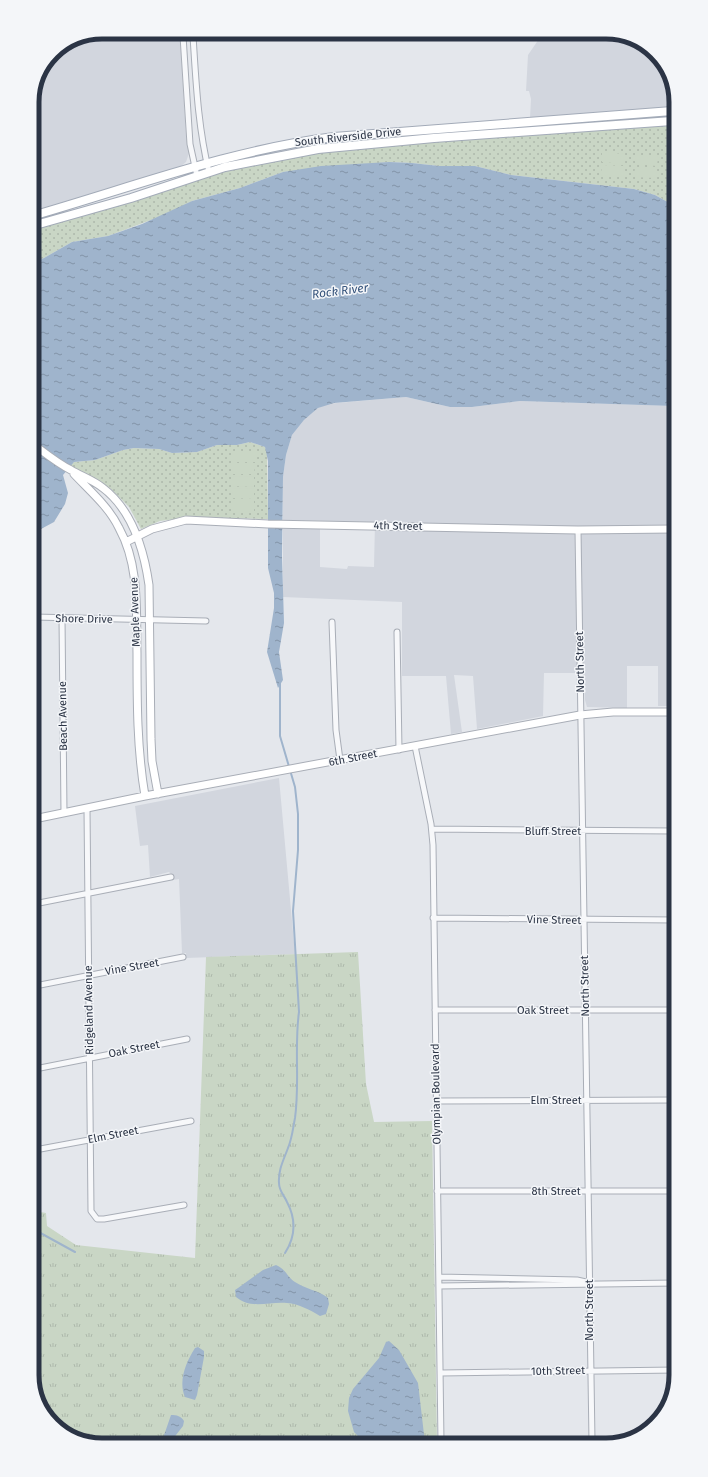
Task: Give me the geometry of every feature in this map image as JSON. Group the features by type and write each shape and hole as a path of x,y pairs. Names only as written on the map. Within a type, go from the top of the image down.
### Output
{"main road":[{"name":"South Riverside Drive","path":"39,214 141,184 206,162 266,147 334,136 669,111"},
{"name":"South Riverside Drive","path":"39,224 124,200 209,172 252,161 346,145 669,121"}],"street":[{"path":"183,39 190,144 197,176"},
{"path":"194,39 199,121 209,172"},
{"path":"39,448 70,470"},
{"name":"Maple Avenue","path":"70,470 104,489 127,514 137,537 147,570 152,746 158,794"},
{"name":"Maple Avenue","path":"70,470 106,507 119,527 126,542 134,577 138,742 145,796"},
{"name":"4th Street","path":"126,542 152,529 186,520 268,524 578,530 669,529"},
{"name":"North Street","path":"578,530 592,1438"},
{"name":"Shore Drive","path":"39,618 206,622"},
{"name":"Beach Avenue","path":"62,618 64,813"},
{"path":"332,622 336,730 340,760"},
{"path":"397,632 399,750"},
{"name":"6th Street","path":"39,818 145,796 278,773 580,715 613,712 669,712"},
{"name":"Olympian Boulevard","path":"415,746 432,829 442,1438"},
{"name":"Ridgeland Avenue","path":"87,809 91,1211 97,1219 104,1219 184,1205"},
{"name":"Bluff Street","path":"432,829 669,831"},
{"path":"39,903 171,877"},
{"name":"Vine Street","path":"433,918 584,921 669,920"},
{"name":"Vine Street","path":"39,985 183,957"},
{"name":"Oak Street","path":"435,1010 669,1010"},
{"name":"Oak Street","path":"39,1068 187,1039"},
{"name":"Elm Street","path":"437,1101 669,1100"},
{"name":"Elm Street","path":"39,1149 191,1120"},
{"name":"8th Street","path":"437,1191 669,1191"},
{"path":"439,1277 577,1280 589,1282 669,1282"},
{"path":"439,1286 577,1285 589,1282"},
{"name":"10th Street","path":"441,1373 669,1370"}],"shaded area":[{"path":"180,39 186,135 189,153 186,162 180,167 39,210 39,98 44,78 57,57 78,44 90,40"},
{"path":"539,39 610,39 622,41 638,47 651,57 661,70 668,90 669,107 530,118 531,99 529,91 526,91 528,55"},
{"path":"406,397 450,407 472,407 520,401 669,406 669,706 658,706 658,666 627,666 627,708 587,707 585,700 584,673 544,673 543,716 477,729 473,676 454,675 462,732 451,734 446,676 402,676 402,602 283,597 283,529 320,529 320,567 347,569 348,566 374,567 375,522 283,520 283,477 286,455 292,435 304,420 318,408 326,404"},
{"path":"279,778 295,954 186,958 186,953 182,953 179,879 172,880 169,872 150,877 148,845 140,846 135,806"}],"green space":[{"path":"669,125 669,203 655,195 634,189 511,175 475,166 439,166 389,162 283,172 240,188 192,201 167,214 108,236 72,242 39,260 39,228 233,169 295,156 342,149"},
{"path":"602,152 624,154 624,164 602,162"},
{"path":"636,155 658,156 657,166 635,164"},
{"path":"602,165 624,166 623,176 601,175"},
{"path":"635,167 657,168 656,178 634,177"},
{"path":"250,442 265,447 267,451 268,519 193,517 160,521 141,529 129,507 111,489 70,465 74,462 95,460 123,450 134,448 159,449 172,453 197,452 217,445 237,445"},
{"path":"233,452 255,452 255,462 233,462"},
{"path":"233,464 255,464 254,474 233,474"},
{"path":"233,476 254,477 254,487 233,486"},
{"path":"233,488 254,489 254,499 232,498"},
{"path":"232,501 254,501 254,511 232,511"},
{"path":"358,952 366,1084 374,1122 432,1121 437,1438 98,1438 74,1432 60,1422 47,1406 40,1387 39,1375 39,1212 46,1213 47,1226 76,1245 195,1258 206,957"}],"water":[{"name":"Rock River","path":"389,162 439,166 475,166 511,175 634,189 655,195 669,203 669,406 520,401 472,407 450,407 406,397 334,403 318,408 304,420 292,435 286,455 283,477 282,556 284,623 279,652 283,680 278,688 267,652 274,608 274,593 268,568 268,461 265,447 250,442 237,445 217,445 197,452 172,453 159,449 134,448 123,450 95,460 74,462 63,475 68,493 65,504 54,522 39,531 39,260 72,242 108,236 142,224 192,201 240,188 283,172 321,166"},
{"path":"276,1265 295,1282 328,1298 329,1304 326,1314 320,1316 304,1308 291,1304 248,1303 236,1297 235,1290 263,1270"},
{"path":"389,1341 399,1350 418,1383 424,1438 362,1438 354,1432 348,1411 349,1398 353,1389 379,1358 386,1342"},
{"path":"198,1347 204,1351 204,1357 195,1400 185,1397 182,1385 186,1365 195,1348"},
{"path":"171,1415 182,1418 184,1421 183,1426 174,1438 163,1438"}],"waterway":[{"path":"280,682 280,736 295,787 298,814 298,850 293,911 299,1012 296,1105 291,1137 279,1174 279,1186 290,1208 294,1228 289,1247 285,1253"},
{"path":"39,1232 75,1252"}]}
